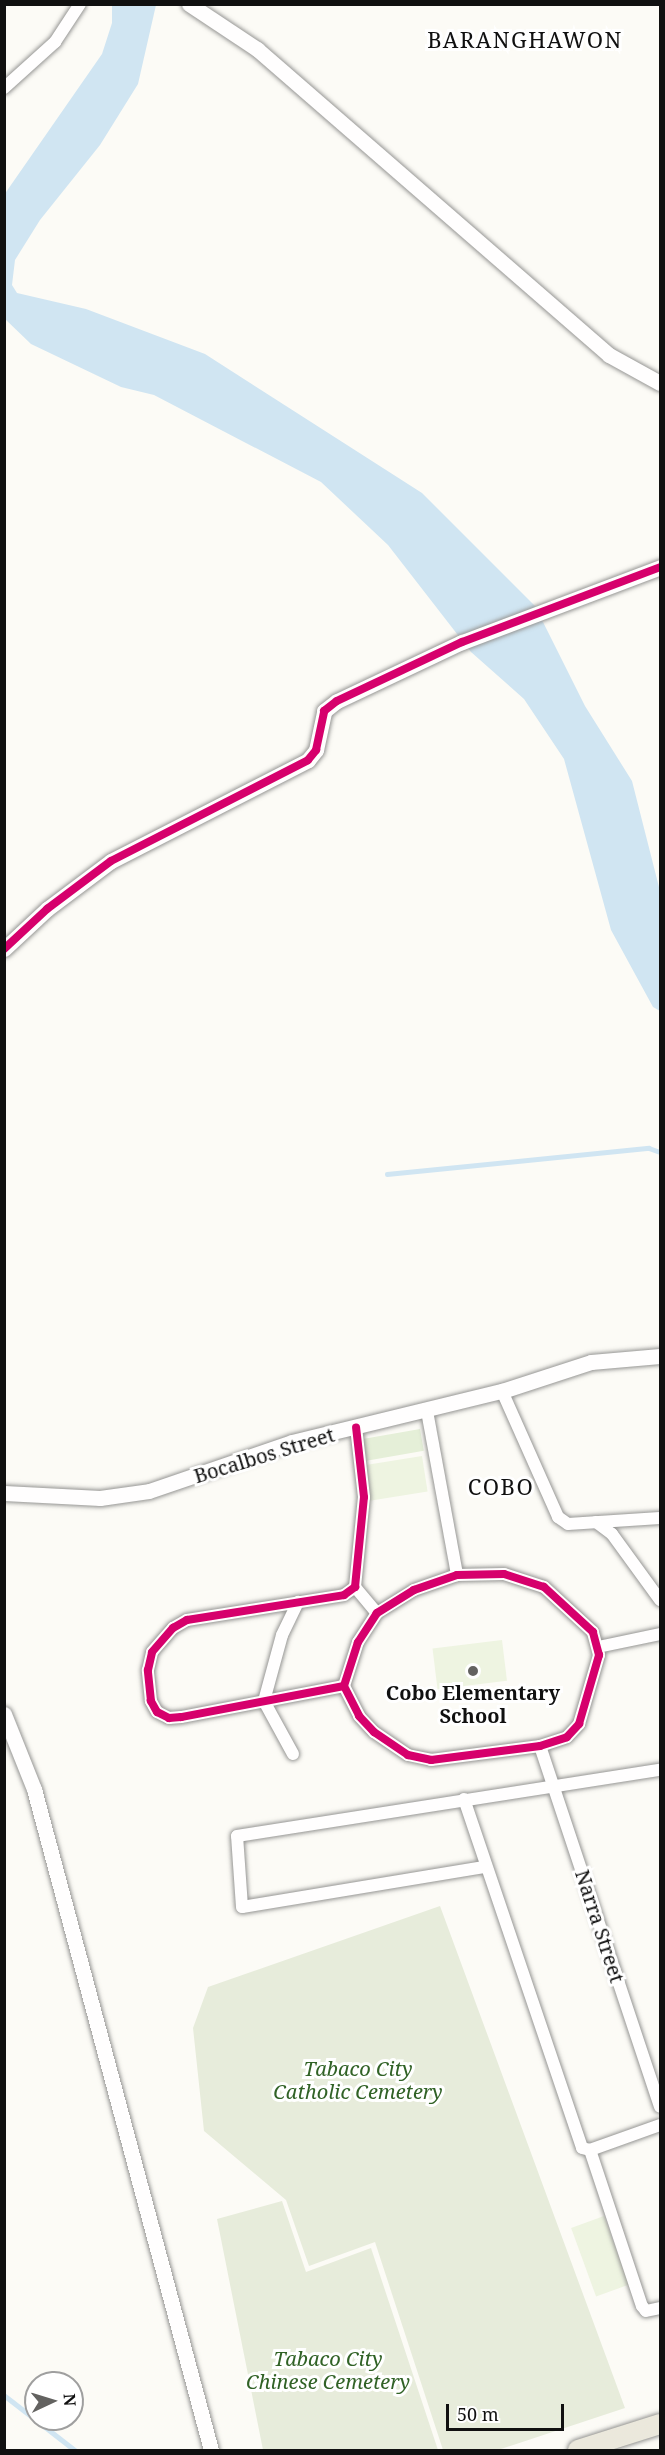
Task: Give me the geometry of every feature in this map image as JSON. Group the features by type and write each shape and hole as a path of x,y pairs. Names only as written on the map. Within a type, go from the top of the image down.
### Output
{"main road":[{"path":"578,2451 660,2424"}],"street":[{"path":"4,88 55,42 80,4"},
{"path":"189,4 257,49 609,355 660,383"},
{"path":"4,949 46,909 111,861 308,760 316,750 324,711 344,697 462,642 660,567"},
{"name":"Bocalbos Street","path":"4,1492 100,1498 149,1491 292,1442 502,1391 591,1362 660,1356"},
{"path":"502,1391 558,1518 568,1524 660,1518"},
{"path":"427,1411 457,1575"},
{"path":"356,1427 364,1497 355,1587 377,1613"},
{"path":"596,1522 612,1534 660,1600"},
{"path":"504,1574 544,1587 584,1622 598,1647 598,1665 579,1724 567,1737 540,1746 419,1759 374,1732 359,1716 344,1686 354,1651 377,1613 414,1590 457,1575 504,1574"},
{"path":"344,1686 169,1718 157,1712 151,1701 148,1670 152,1652 159,1639 187,1620 344,1594 355,1587"},
{"path":"293,1754 264,1701 282,1635 298,1602"},
{"path":"598,1647 660,1634"},
{"path":"4,1714 8,1733 43,1822 211,2451"},
{"name":"Narra Street","path":"540,1746 660,2107"},
{"path":"484,1867 242,1907 237,1836 464,1799 660,1773"},
{"path":"464,1799 484,1867 582,2148 590,2150 660,2125"},
{"path":"590,2150 642,2307 646,2311 660,2308"}],"green space":[{"path":"420,1429 424,1451 367,1461 363,1439"},
{"path":"422,1456 428,1492 368,1501 363,1465"},
{"path":"502,1640 507,1681 438,1689 433,1649"},
{"name":"Tabaco City Catholic Cemetery","path":"440,1906 625,2408 498,2450 443,2450 375,2242 309,2266 286,2200 204,2131 193,2028 208,1987"},
{"name":"Tabaco City Chinese Cemetery","path":"282,2201 306,2272 371,2248 438,2450 263,2450 217,2219"},
{"path":"604,2216 629,2285 596,2297 571,2228"}],"water":[{"path":"112,5 156,5 138,84 100,145 40,220 15,260 12,285 17,293 86,309 205,354 422,493 535,606 585,706 632,781 660,891 660,1011 653,1007 611,930 564,759 524,699 471,652 388,545 321,482 154,395 121,387 31,344 5,319 4,195 102,54 112,23"}],"waterway":[{"path":"387,1174 649,1148 660,1152"},
{"path":"4,2395 75,2450"}],"cycle path":[{"path":"4,949 47,909 111,861 308,760 316,750 324,711 337,701 462,642 660,567"},
{"path":"344,1686 359,1716 374,1732 408,1755 431,1760 540,1746 567,1737 579,1724 599,1655 593,1632 544,1587 504,1574 457,1575 414,1590 377,1613 358,1642 344,1686 181,1717 169,1718 157,1712 151,1701 148,1670 152,1652 173,1628 187,1620 344,1595 355,1587 364,1497 356,1427"}],"place":[{"name":"Cobo Elementary School","path":"473,1671"}],"district":[{"name":"BARANGHAWON","path":"525,40"},
{"name":"COBO","path":"501,1487"}]}
